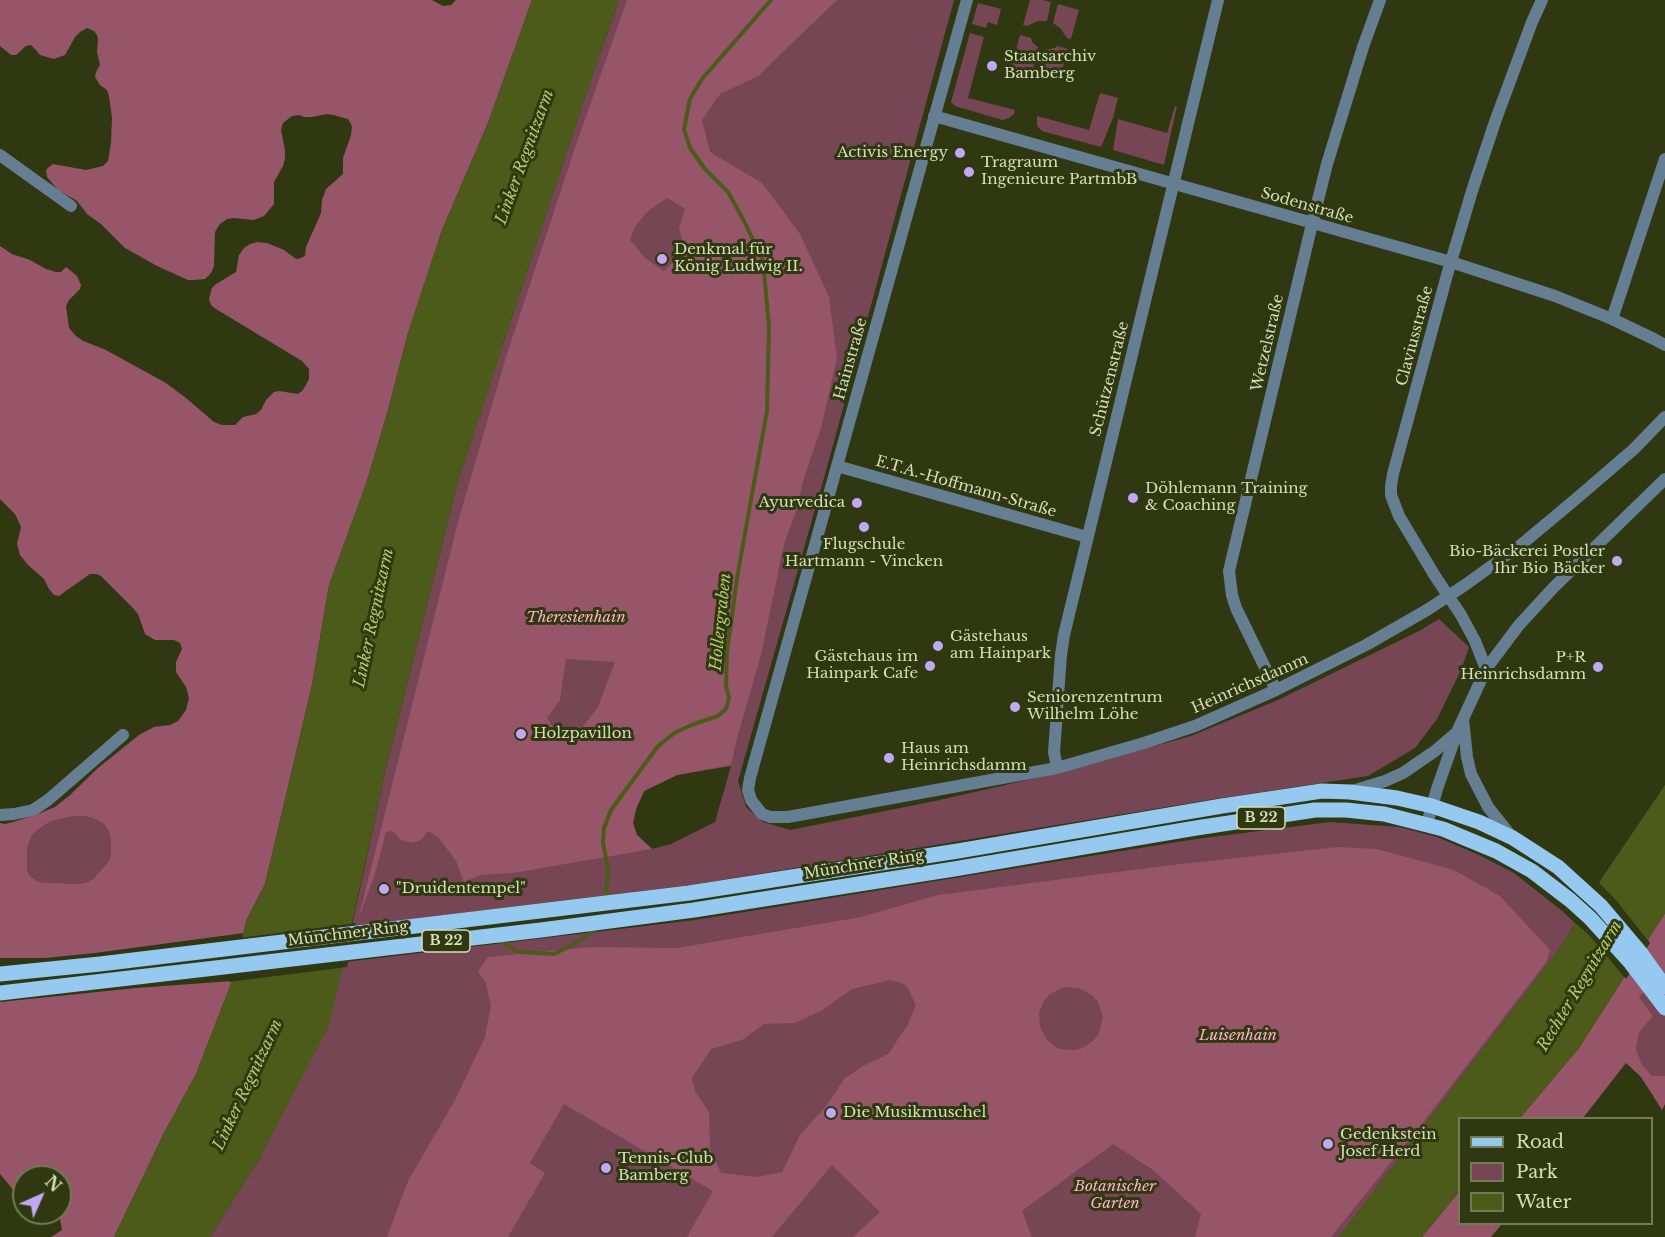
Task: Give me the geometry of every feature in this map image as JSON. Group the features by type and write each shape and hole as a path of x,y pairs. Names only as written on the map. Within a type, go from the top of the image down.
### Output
{"main road":[{"name":"Münchner Ring","path":"0,974 689,893 1322,791 1397,798 1432,806 1479,822 1513,838 1558,867 1601,906 1665,987"},
{"name":"Münchner Ring","path":"0,993 694,910 1196,828 1315,810 1346,810 1384,814 1427,824 1463,836 1496,850 1546,880 1590,918 1630,962 1665,1008"}],"street":[{"name":"Hainstraße","path":"765,725 967,0"},
{"name":"Schützenstraße","path":"1057,768 1054,752 1064,635 1218,0"},
{"name":"Wetzelstraße","path":"1276,690 1236,608 1229,571 1312,224 1344,105 1380,0"},
{"name":"Claviusstraße","path":"1486,669 1461,615 1399,516 1391,495 1391,486 1451,262 1496,119 1542,0"},
{"name":"Sodenstraße","path":"934,116 1451,262 1554,296 1665,345"},
{"path":"0,155 71,206"},
{"path":"1612,320 1665,159"},
{"name":"Heinrichsdamm","path":"765,725 748,790 756,808 771,817 788,817 1057,768 1195,726 1338,660 1448,597 1522,544 1634,449 1665,417"},
{"name":"E.T.A.-Hoffmann-Straße","path":"837,466 1087,537"},
{"path":"1427,824 1457,732 1486,669 1541,600 1665,479"},
{"path":"1463,718 1467,757 1472,774 1488,807 1513,838"},
{"path":"1350,792 1402,773 1435,751 1457,732"},
{"path":"0,815 33,810 48,800 123,735"}],"green space":[{"path":"0,0 432,0 443,6 451,5 456,0 532,0 488,123 442,230 408,333 366,484 329,585 312,685 265,884 246,921 244,933 95,953 45,958 0,958 0,823 13,822 55,807 139,735 154,727 170,725 178,721 186,710 189,698 186,687 176,672 176,662 182,649 180,643 174,640 155,640 145,634 138,614 101,576 90,574 59,596 54,595 44,579 20,555 17,544 21,527 15,514 0,499 0,246 46,269 61,272 66,267 77,276 81,285 80,289 66,306 69,328 76,336 166,383 214,422 222,425 235,425 243,417 256,414 261,410 266,400 274,392 298,394 309,379 309,369 302,361 211,305 209,299 212,288 236,272 239,255 250,244 267,243 284,250 296,259 305,256 306,247 321,213 326,189 343,174 343,158 352,126 348,119 327,114 312,117 292,116 283,123 281,130 285,158 274,182 274,204 264,216 254,220 234,218 227,219 220,224 215,232 214,266 211,273 205,279 188,280 125,248 101,224 87,214 77,201 58,190 47,177 46,170 53,164 86,170 103,166 108,161 112,118 107,90 95,77 100,65 97,52 98,39 94,31 87,28 80,32 65,55 54,59 40,55 31,45 26,46 16,55 11,55 0,46","holes":["83,816 104,824 109,832 111,856 107,863 94,878 78,884 39,882 31,877 27,871 27,849 32,835 52,821"]},
{"path":"619,0 954,0 827,467 738,781 746,807 763,822 790,830 935,801 1058,773 1191,736 1278,700 1439,619 1469,647 1461,670 1437,719 1415,748 1368,776 691,885 352,926 385,772 459,478","holes":["731,766 715,822 671,844 652,849 637,835 633,823 644,791 677,775"]},
{"name":"Theresienhain","path":"627,0 837,0 758,76 720,94 702,120 710,152 762,183 800,234 829,297 837,358 821,428 784,544 761,655 731,765 677,775 644,791 633,823 637,835 652,849 513,873 480,875 464,882 456,861 438,837 428,831 421,840 412,843 401,840 393,831 386,832 375,874 358,920 459,518 506,357","holes":["667,198 685,209 679,228 685,250 664,271 645,258 630,240 635,227 647,212","566,659 615,662 598,707 577,734 556,732 547,718 560,700"]},
{"path":"1030,0 1051,2 1047,21 1023,25"},
{"path":"978,3 1001,9 997,25 988,22 986,28 972,24"},
{"path":"1058,4 1079,10 1071,39 1067,38 1053,23"},
{"path":"970,33 984,37 968,98 1015,110 1009,118 1002,120 955,106 951,102"},
{"path":"1020,35 1031,38 1038,47 1032,73 1011,68"},
{"path":"1057,46 1068,49 1059,81 1038,75 1045,50"},
{"path":"1100,93 1118,98 1113,118 1101,147 1042,131 1037,126 1037,116 1089,130"},
{"path":"1175,106 1177,106 1164,165 1113,150 1118,119 1167,133"},
{"path":"74,816 93,818 104,824 111,841 111,856 94,878 87,882 78,884 39,882 27,871 27,849 32,835 52,821"},
{"name":"Luisenhain","path":"1330,822 1399,827 1437,837 1514,873 1575,923 1562,945 1339,1237 210,1237 259,1160 345,962 695,920 1196,839"},
{"name":"Luisenhain","path":"1338,847 1377,849 1454,870 1500,896 1550,950 1547,961 1421,1125 1331,1237 1195,1237 1201,1214 1153,1170 1113,1144 1022,1211 1032,1237 853,1237 880,1212 832,1165 772,1237 687,1237 713,1191 564,1104 530,1163 545,1173 508,1237 387,1237 408,1181 455,1100 485,1037 491,1005 486,984 478,971 488,957 592,947 677,948 861,917 938,895 1172,865","holes":["891,980 906,985 916,1005 907,1026 888,1054 845,1078 826,1106 800,1135 782,1172 758,1177 721,1173 710,1149 709,1112 695,1091 692,1078 711,1049 742,1040 764,1024 795,1023 821,1011 852,989","1064,987 1079,988 1093,996 1098,1002 1103,1017 1095,1039 1083,1048 1075,1050 1060,1049 1053,1045 1047,1040 1040,1027 1039,1012 1045,999"]},
{"path":"1665,913 1665,974 1639,997 1653,1016 1639,1033 1636,1049 1642,1064 1652,1076 1665,1076 1665,1104 1662,1110 1641,1077 1626,1063 1584,1117 1521,1117 1579,1048"},
{"path":"1665,974 1665,1076 1652,1076 1642,1064 1636,1049 1639,1033 1653,1016 1639,997"},
{"path":"232,981 196,1074 164,1133 114,1237 51,1237 62,1230 61,1225 72,1225 72,1165 12,1165 12,1188 0,1174 0,1002"},
{"path":"1458,1193 1458,1225 1501,1225 1491,1237 1422,1237"}],"water":[{"name":"Linker Regnitzarm","path":"532,0 619,0 459,478 385,772 330,1024 259,1160 210,1237 114,1237 164,1133 196,1074 232,981 246,921 265,884 312,685 329,585 366,484 408,333 442,230 488,123"},
{"name":"Rechter Regnitzarm","path":"1665,785 1665,913 1579,1048 1521,1117 1458,1117 1458,1193 1422,1237 1339,1237 1562,945 1602,878"}],"pier":[{"path":"1597,881 1615,899 1650,943 1626,979 1589,935 1573,921"},
{"path":"356,923 347,967 229,982 239,938"}],"waterway":[{"name":"Hollergraben","path":"606,899 608,868 603,843 604,828 611,810 658,746 676,732 718,716 726,709 729,698 726,686 727,652 737,578 767,411 769,326 763,261 728,192 705,169 690,148 684,129 690,99 702,79 771,0"},
{"name":"Hollergraben","path":"497,940 519,952 554,954 578,942 596,928"}],"place":[{"name":"Staatsarchiv Bamberg","path":"992,66"},
{"name":"Activis Energy","path":"960,153"},
{"name":"Tragraum Ingenieure PartmbB","path":"969,172"},
{"name":"Denkmal für König Ludwig II.","path":"662,259"},
{"name":"Döhlemann Training & Coaching","path":"1133,498"},
{"name":"Ayurvedica","path":"857,503"},
{"name":"Flugschule Hartmann - Vincken","path":"864,527"},
{"name":"Bio-Bäckerei Postler Ihr Bio Bäcker","path":"1617,561"},
{"name":"Gästehaus am Hainpark","path":"938,646"},
{"name":"Gästehaus im Hainpark Cafe","path":"930,666"},
{"name":"P+R Heinrichsdamm","path":"1598,667"},
{"name":"Seniorenzentrum Wilhelm Löhe","path":"1015,707"},
{"name":"Holzpavillon","path":"521,734"},
{"name":"Haus am Heinrichsdamm","path":"889,758"},
{"name":"\"Druidentempel\"","path":"384,889"},
{"name":"Die Musikmuschel","path":"831,1113"},
{"name":"Gedenkstein Josef Herd","path":"1328,1144"},
{"name":"Tennis-Club Bamberg","path":"606,1168"}],"park label":[{"name":"Botanischer Garten","path":"1115,1196"}]}
